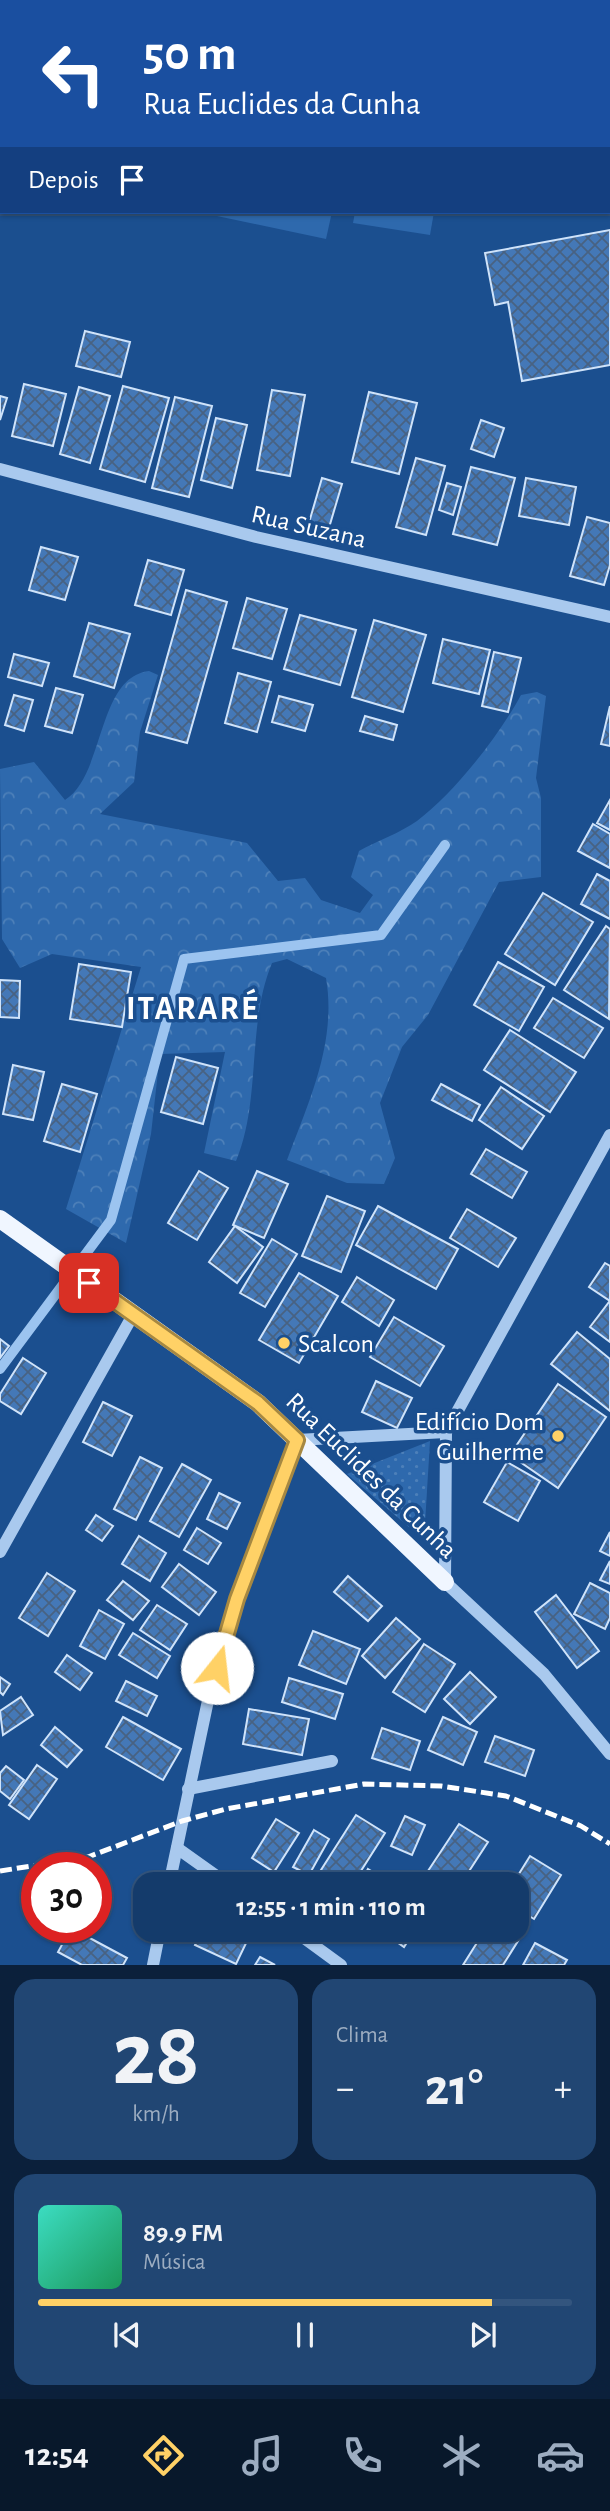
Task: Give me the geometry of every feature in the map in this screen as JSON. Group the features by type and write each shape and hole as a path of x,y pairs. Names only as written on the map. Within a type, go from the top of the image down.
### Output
{"main road":[{"name":"Rua Euclides da Cunha","path":"0,1219 258,1403 445,1581"}],"street":[{"name":"Rua Suzana","path":"0,469 256,537 610,617"},
{"path":"445,1581 446,1432 610,1135"},
{"path":"0,1552 133,1315"},
{"path":"172,1872 211,1691 237,1599 297,1440 446,1432"},
{"name":"Rua Euclides da Cunha","path":"445,1581 544,1674 610,1754"},
{"path":"188,1789 332,1761"},
{"path":"177,1847 211,1872"},
{"path":"153,1965 158,1942"},
{"path":"309,1942 341,1965"}],"green space":[{"path":"207,214 332,214 326,239"},
{"path":"355,214 434,214 430,235 353,223"},
{"path":"149,671 158,675 140,732 134,782 100,814 247,843 278,881 305,878 321,900 360,913 373,895 351,877 359,851 417,821 446,795 488,746 521,695 537,692 546,696 536,778 541,798 541,877 499,882 428,1015 402,1047 380,1103 395,1158 384,1184 347,1183 287,1160 319,1071 328,1025 328,1002 326,978 287,959 272,963 264,987 249,1112 236,1161 204,1153 225,1052 160,1054 151,1134 126,1243 66,1209 141,967 52,954 20,968 2,939 0,769 34,762 65,800 78,788 88,770 110,708 120,690 132,677"},
{"path":"430,1441 424,1540 347,1474"}],"building":[{"path":"610,230 610,365 522,381 508,302 495,305 485,253"},
{"path":"85,331 130,342 121,377 76,366"},
{"path":"24,384 66,394 53,446 12,436"},
{"path":"123,386 169,398 145,482 100,469"},
{"path":"79,387 110,396 90,463 60,454"},
{"path":"272,390 305,395 290,476 257,470"},
{"path":"369,392 417,403 399,474 352,462"},
{"path":"0,396 7,398 0,420"},
{"path":"175,397 212,406 189,497 152,488"},
{"path":"216,418 247,425 232,488 201,480"},
{"path":"481,420 504,428 494,457 471,449"},
{"path":"416,458 445,466 426,535 396,527"},
{"path":"471,467 515,478 497,545 453,534"},
{"path":"322,478 342,484 328,531 308,526"},
{"path":"526,478 576,487 569,525 519,516"},
{"path":"447,483 461,487 453,515 439,510"},
{"path":"587,517 610,523 610,565 604,585 570,576"},
{"path":"41,547 78,557 65,600 29,590"},
{"path":"148,560 184,570 171,615 135,605"},
{"path":"186,590 227,602 187,743 146,732"},
{"path":"247,598 287,609 272,659 233,648"},
{"path":"300,615 356,630 340,685 284,669"},
{"path":"374,620 426,635 403,712 352,697"},
{"path":"89,623 130,634 114,688 74,676"},
{"path":"443,639 490,650 479,694 433,683"},
{"path":"494,652 521,658 508,712 482,706"},
{"path":"14,654 49,663 42,686 8,677"},
{"path":"238,673 271,682 257,732 225,723"},
{"path":"56,688 83,695 72,733 45,726"},
{"path":"14,695 33,700 24,731 5,725"},
{"path":"279,696 313,705 305,731 272,722"},
{"path":"610,706 610,746 601,744"},
{"path":"365,716 397,725 393,740 360,731"},
{"path":"610,800 610,830 597,823"},
{"path":"593,824 610,834 610,868 578,851"},
{"path":"597,874 610,881 610,919 581,904"},
{"path":"543,893 593,922 555,985 505,954"},
{"path":"606,926 610,929 609,1019 564,990"},
{"path":"498,962 544,987 519,1031 474,1005"},
{"path":"79,964 131,972 122,1027 70,1019"},
{"path":"0,980 20,981 19,1018 0,1017"},
{"path":"553,998 603,1028 584,1058 534,1028"},
{"path":"510,1030 576,1072 550,1112 484,1070"},
{"path":"176,1057 218,1068 203,1124 161,1112"},
{"path":"13,1065 44,1072 33,1120 3,1114"},
{"path":"62,1084 97,1094 80,1152 44,1141"},
{"path":"441,1084 480,1105 472,1121 432,1100"},
{"path":"501,1087 544,1116 522,1149 479,1120"},
{"path":"486,1149 527,1172 512,1198 471,1174"},
{"path":"199,1171 228,1188 197,1240 168,1223"},
{"path":"257,1171 288,1184 264,1238 233,1225"},
{"path":"327,1196 365,1211 341,1272 302,1256"},
{"path":"378,1206 458,1249 436,1289 356,1245"},
{"path":"467,1209 516,1238 498,1267 450,1238"},
{"path":"235,1226 263,1247 237,1283 209,1262"},
{"path":"272,1239 297,1254 265,1307 240,1293"},
{"path":"605,1263 610,1266 610,1301 589,1287"},
{"path":"299,1273 338,1296 299,1363 259,1340"},
{"path":"357,1277 394,1300 379,1326 342,1302"},
{"path":"610,1302 610,1342 590,1327"},
{"path":"394,1317 444,1346 420,1386 370,1357"},
{"path":"577,1332 610,1359 610,1411 551,1364"},
{"path":"0,1339 9,1346 0,1358"},
{"path":"23,1358 46,1373 21,1414 0,1401 0,1394"},
{"path":"376,1381 412,1398 397,1428 362,1412"},
{"name":"Edifício Dom Guilherme","path":"558,1384 606,1417 558,1488 510,1455"},
{"path":"103,1402 132,1416 112,1456 83,1442"},
{"path":"140,1457 162,1468 136,1520 114,1509"},
{"path":"507,1462 540,1481 518,1521 484,1502"},
{"path":"182,1464 211,1480 179,1537 150,1521"},
{"path":"219,1493 240,1503 227,1529 207,1519"},
{"path":"96,1515 113,1526 102,1541 86,1530"},
{"path":"197,1528 221,1543 208,1564 184,1550"},
{"path":"610,1532 610,1556 600,1551"},
{"path":"139,1536 166,1553 150,1581 122,1564"},
{"path":"610,1561 610,1584 600,1580"},
{"path":"179,1564 216,1592 199,1615 162,1587"},
{"path":"47,1573 75,1591 48,1636 19,1618"},
{"path":"348,1576 382,1606 368,1621 334,1592"},
{"path":"123,1581 149,1601 133,1620 107,1600"},
{"path":"590,1583 610,1593 610,1618 605,1629 574,1614"},
{"path":"556,1595 599,1651 577,1668 535,1612"},
{"path":"157,1605 187,1624 170,1650 140,1630"},
{"path":"99,1610 124,1624 105,1659 80,1646"},
{"path":"396,1618 420,1639 385,1678 362,1656"},
{"path":"313,1631 360,1649 346,1684 299,1665"},
{"path":"133,1633 170,1656 157,1678 119,1655"},
{"path":"424,1644 455,1664 425,1712 393,1692"},
{"path":"67,1655 92,1673 80,1690 55,1672"},
{"path":"470,1672 496,1697 470,1724 444,1699"},
{"path":"0,1677 10,1684 3,1695 0,1692"},
{"path":"289,1678 343,1694 335,1719 282,1702"},
{"path":"126,1681 157,1696 147,1716 116,1701"},
{"path":"21,1697 33,1715 3,1735 0,1711"},
{"path":"249,1709 309,1719 302,1755 243,1744"},
{"path":"123,1717 181,1749 163,1780 106,1747"},
{"path":"443,1717 477,1732 463,1765 428,1750"},
{"path":"55,1727 82,1750 67,1767 41,1745"},
{"path":"382,1728 420,1741 410,1770 372,1758"},
{"path":"495,1736 534,1750 525,1776 485,1762"},
{"path":"37,1765 57,1779 29,1819 9,1805"},
{"path":"6,1766 24,1780 10,1799 0,1791 0,1773"},
{"path":"356,1815 385,1833 360,1872 321,1870"},
{"path":"405,1816 425,1825 412,1855 391,1846"},
{"path":"276,1819 299,1833 274,1872 252,1858"},
{"path":"459,1824 488,1842 468,1872 427,1872"},
{"path":"314,1830 329,1839 311,1872 293,1867"},
{"path":"530,1856 561,1875 534,1919 529,1916 529,1872 520,1872"},
{"path":"196,1942 247,1942 236,1964 195,1945"},
{"path":"477,1942 517,1942 503,1965 463,1965"},
{"path":"63,1943 99,1943 127,1958 123,1965 82,1965 58,1952"},
{"path":"535,1943 567,1960 564,1965 523,1965"},
{"path":"260,1957 275,1965 255,1965"}],"waterway":[{"path":"0,1369 111,1220 184,959 381,935 445,845"}],"railway":[{"path":"0,1871 88,1857 182,1821 226,1809 364,1784 441,1786 506,1796 581,1826 610,1844"}],"place":[{"name":"Scalcon","path":"284,1343"},
{"name":"Edifício Dom Guilherme","path":"558,1436"}],"district":[{"name":"ITARARÉ","path":"193,1007"}],"route":[{"path":"89,1283 258,1403 297,1440 237,1599 217,1668"}]}
